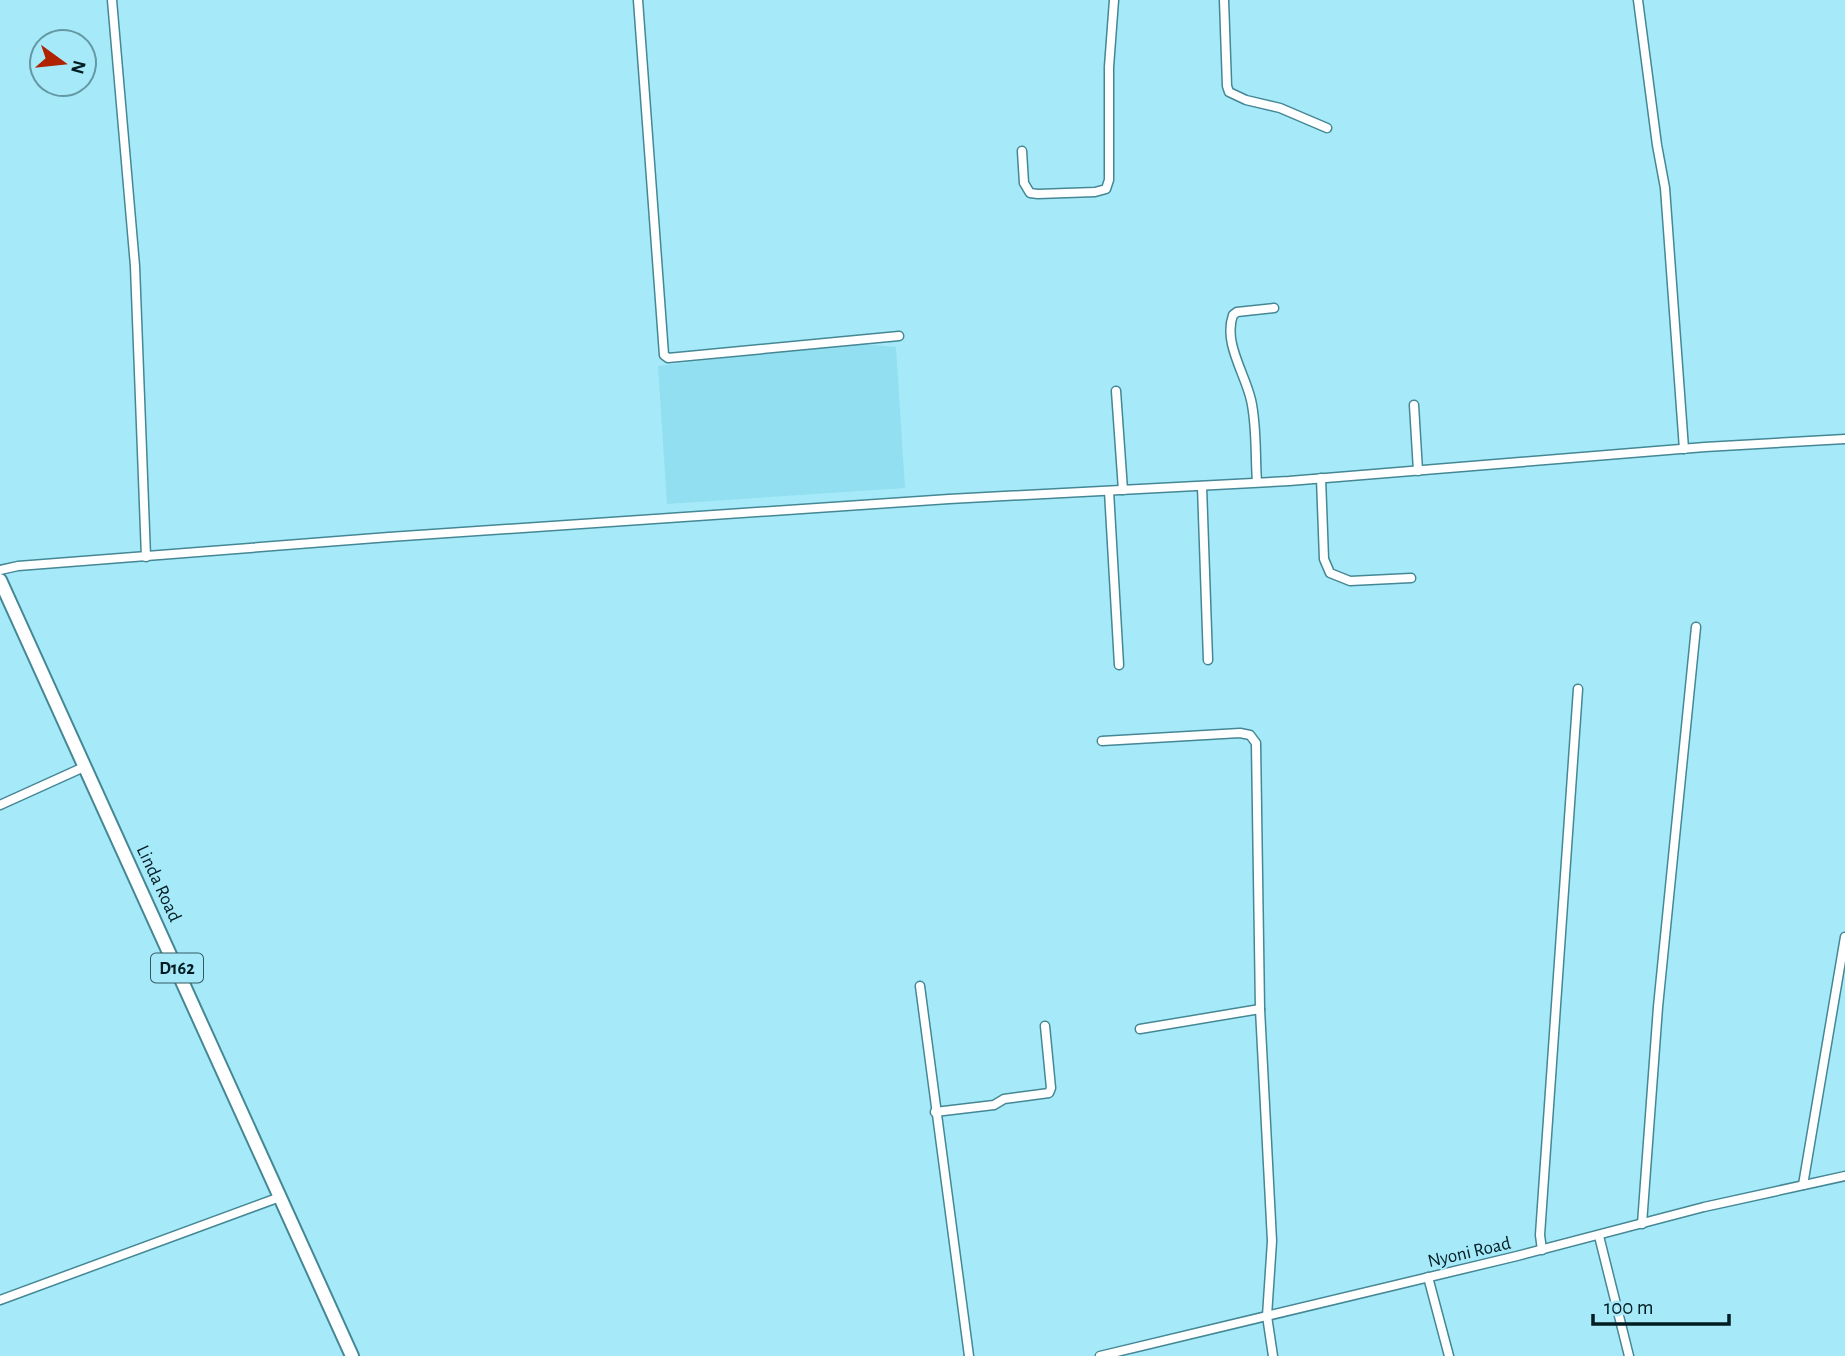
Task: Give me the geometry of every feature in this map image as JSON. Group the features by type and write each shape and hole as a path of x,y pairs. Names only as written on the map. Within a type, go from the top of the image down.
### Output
{"main road":[{"name":"Linda Road","path":"0,580 352,1356"}],"street":[{"path":"112,0 135,266 146,557"},
{"path":"638,0 664,355 668,358 899,336"},
{"path":"1022,151 1024,183 1030,192 1095,192 1106,189 1109,180 1109,67 1114,0"},
{"path":"1224,0 1229,92 1246,100 1280,108 1327,128"},
{"path":"1638,0 1665,188 1684,449"},
{"path":"1257,482 1251,401 1239,369 1230,328 1233,315 1237,312 1274,308"},
{"path":"1116,391 1123,490"},
{"path":"1413,405 1418,471"},
{"path":"0,570 18,566 389,537 949,499 1321,478 1845,439"},
{"path":"1321,478 1324,559 1330,573 1350,582 1411,578"},
{"path":"1202,485 1208,660"},
{"path":"1109,491 1119,665"},
{"path":"1642,1224 1658,1007 1696,627"},
{"path":"1542,1250 1541,1221 1578,689"},
{"path":"1102,741 1240,733 1254,738 1256,743 1260,1009 1272,1241 1267,1316 1273,1356"},
{"path":"0,805 84,767"},
{"path":"1803,1185 1845,937"},
{"path":"920,986 969,1356"},
{"path":"1140,1029 1260,1009"},
{"path":"935,1112 994,1105 1004,1098 1049,1093 1051,1088 1045,1026"},
{"name":"Nyoni Road","path":"1101,1356 1599,1236 1704,1207 1845,1176"},
{"path":"0,1300 280,1197"},
{"path":"1599,1236 1629,1356"},
{"path":"1428,1277 1449,1356"}],"shaded area":[{"path":"850,343 896,347 905,488 667,504 658,366"}]}
